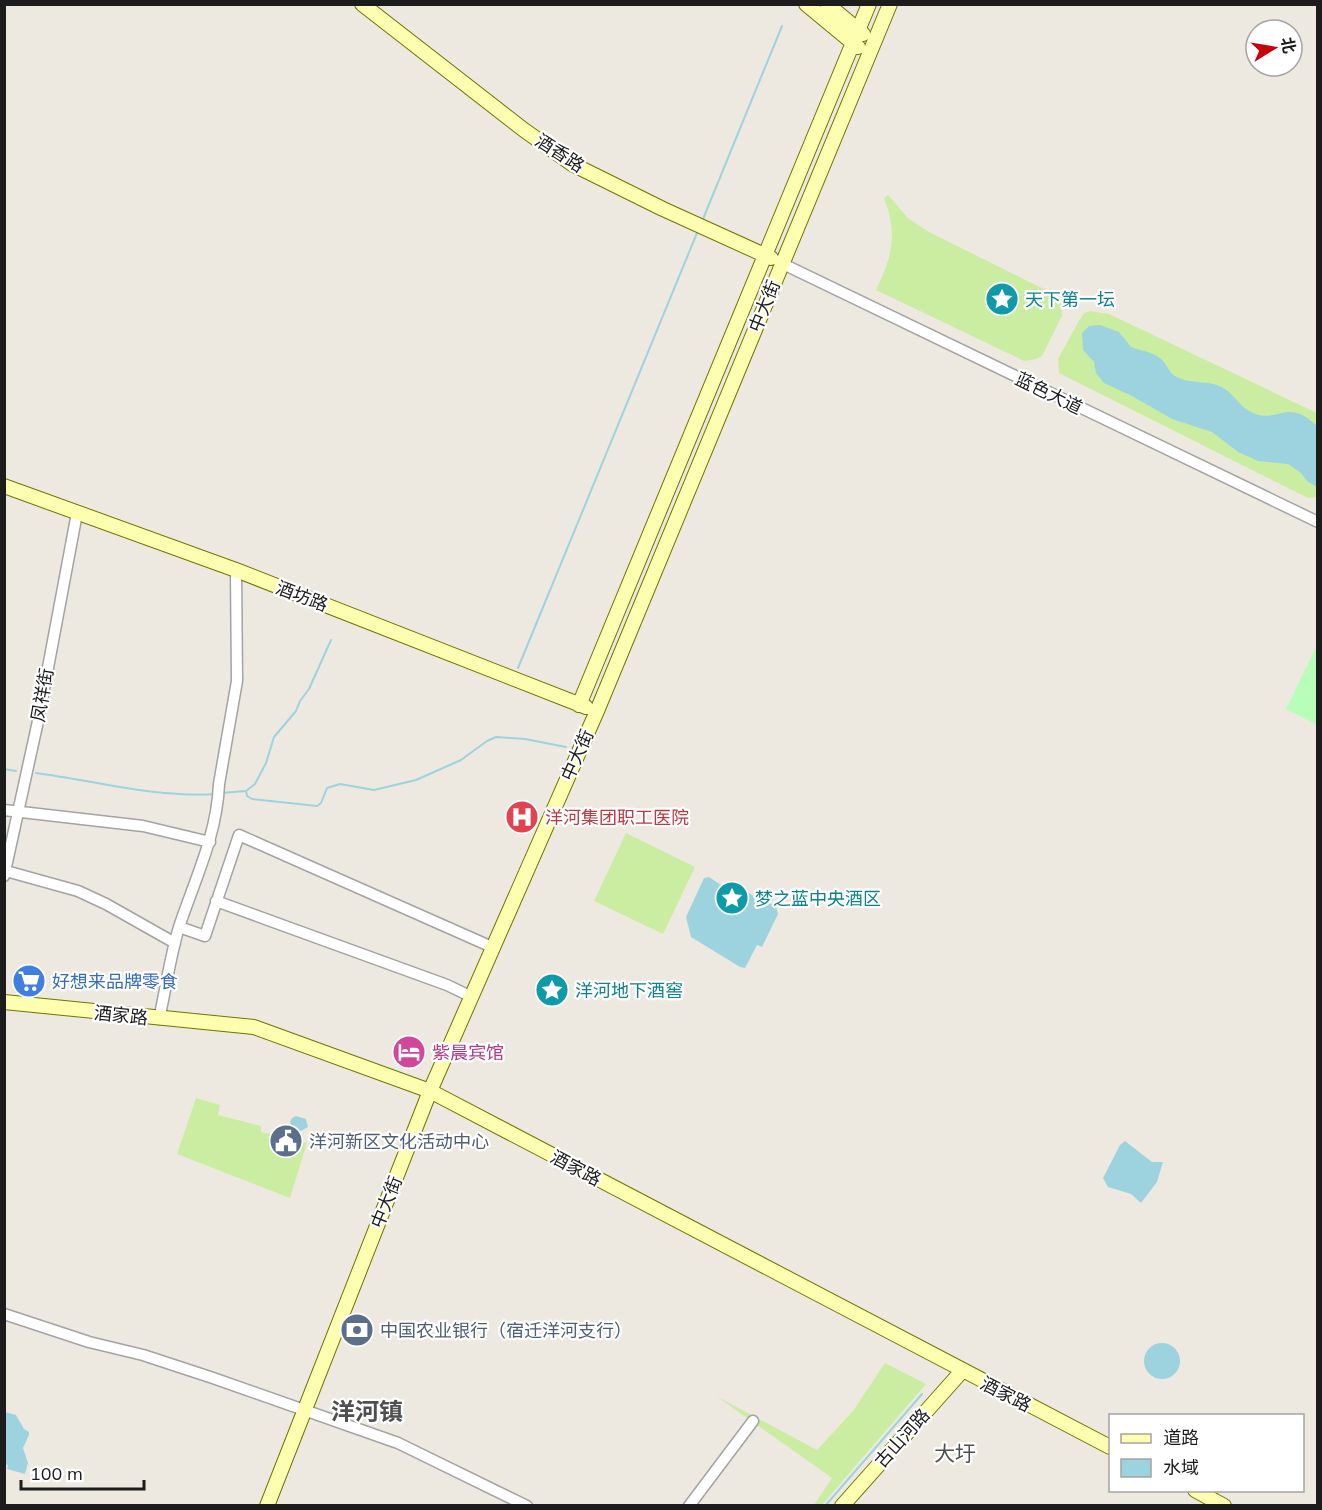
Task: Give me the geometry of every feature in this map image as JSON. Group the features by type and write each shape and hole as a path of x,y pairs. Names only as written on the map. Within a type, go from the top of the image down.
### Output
{"street":[{"name":"酒香路","path":"362,4 524,130 572,164 781,263"},
{"path":"806,4 872,50"},
{"path":"827,4 855,36"},
{"name":"中大街","path":"579,705 868,4"},
{"name":"中大街","path":"267,1506 430,1091 597,711 890,4"},
{"name":"蓝色大道","path":"781,263 1317,522"},
{"name":"酒坊路","path":"4,486 236,570 597,711"},
{"name":"凤祥街","path":"5,874 77,513"},
{"path":"159,1018 179,927 210,842 219,799 219,784 237,681 236,570"},
{"path":"4,810 143,826 210,842"},
{"path":"179,927 205,936 239,835 492,946"},
{"path":"5,874 78,891 175,943"},
{"path":"216,901 447,985 472,997"},
{"name":"酒家路","path":"4,1002 254,1027 430,1091 1109,1446"},
{"path":"4,1314 87,1342 143,1355 305,1409 398,1443 527,1506"},
{"name":"古山河路","path":"842,1506 962,1371"},
{"path":"689,1506 753,1421"},
{"path":"1197,1492 1224,1506"}],"green space":[{"path":"888,195 908,218 927,231 1056,295 1061,301 1062,316 1042,356 1024,361 876,290 886,267 891,245 891,223 884,198"},
{"path":"1090,311 1109,314 1317,413 1317,497 1308,498 1059,373 1058,359 1084,313"},
{"path":"1317,645 1317,725 1286,709"},
{"path":"626,833 695,867 663,934 594,901"},
{"path":"196,1098 220,1105 218,1115 261,1126 261,1132 307,1143 290,1198 177,1154"},
{"path":"885,1363 926,1384 822,1505 814,1505 832,1478 716,1396 817,1450 853,1411"}],"water":[{"path":"1100,325 1119,332 1131,347 1157,356 1175,376 1213,384 1225,389 1253,413 1269,416 1290,412 1307,418 1317,426 1317,487 1288,464 1258,461 1238,452 1212,432 1172,419 1104,383 1096,373 1094,362 1083,350 1082,333 1089,326"},
{"path":"709,877 724,887 717,902 738,913 748,893 776,906 778,914 762,947 757,945 745,968 691,937 686,917 704,878"},
{"path":"296,1116 306,1119 308,1127 301,1131 292,1128 290,1122"},
{"path":"1125,1141 1152,1162 1163,1162 1157,1182 1141,1203 1131,1194 1108,1187 1103,1178 1120,1145"},
{"path":"1162,1343 1175,1348 1180,1361 1175,1374 1162,1379 1149,1374 1144,1361 1149,1348"},
{"path":"5,1412 16,1415 24,1429 29,1432 23,1448 28,1463 25,1474 7,1469 8,1465 5,1464"}],"waterway":[{"path":"703,219 782,26"},
{"path":"518,668 697,233"},
{"path":"221,793 246,791 255,784 266,763 274,737 296,711 309,689 331,640"},
{"path":"246,791 247,796 252,799 317,806 321,803 327,788 340,784 374,790 416,780 461,760 496,737 525,739 566,747"},
{"path":"4,769 16,771"},
{"path":"36,773 171,794 216,794"},
{"path":"825,1506 922,1394"}],"place":[{"name":"天下第一坛","path":"1002,299"},
{"name":"洋河集团职工医院","path":"522,817"},
{"name":"梦之蓝中央酒区","path":"732,898"},
{"name":"好想来品牌零食","path":"29,981"},
{"name":"洋河地下酒窖","path":"552,990"},
{"name":"紫晨宾馆","path":"409,1052"},
{"name":"洋河新区文化活动中心","path":"286,1141"},
{"name":"中国农业银行（宿迁洋河支行）","path":"357,1330"}],"district":[{"name":"洋河镇","path":"367,1411"},
{"name":"大圩","path":"955,1453"}]}
